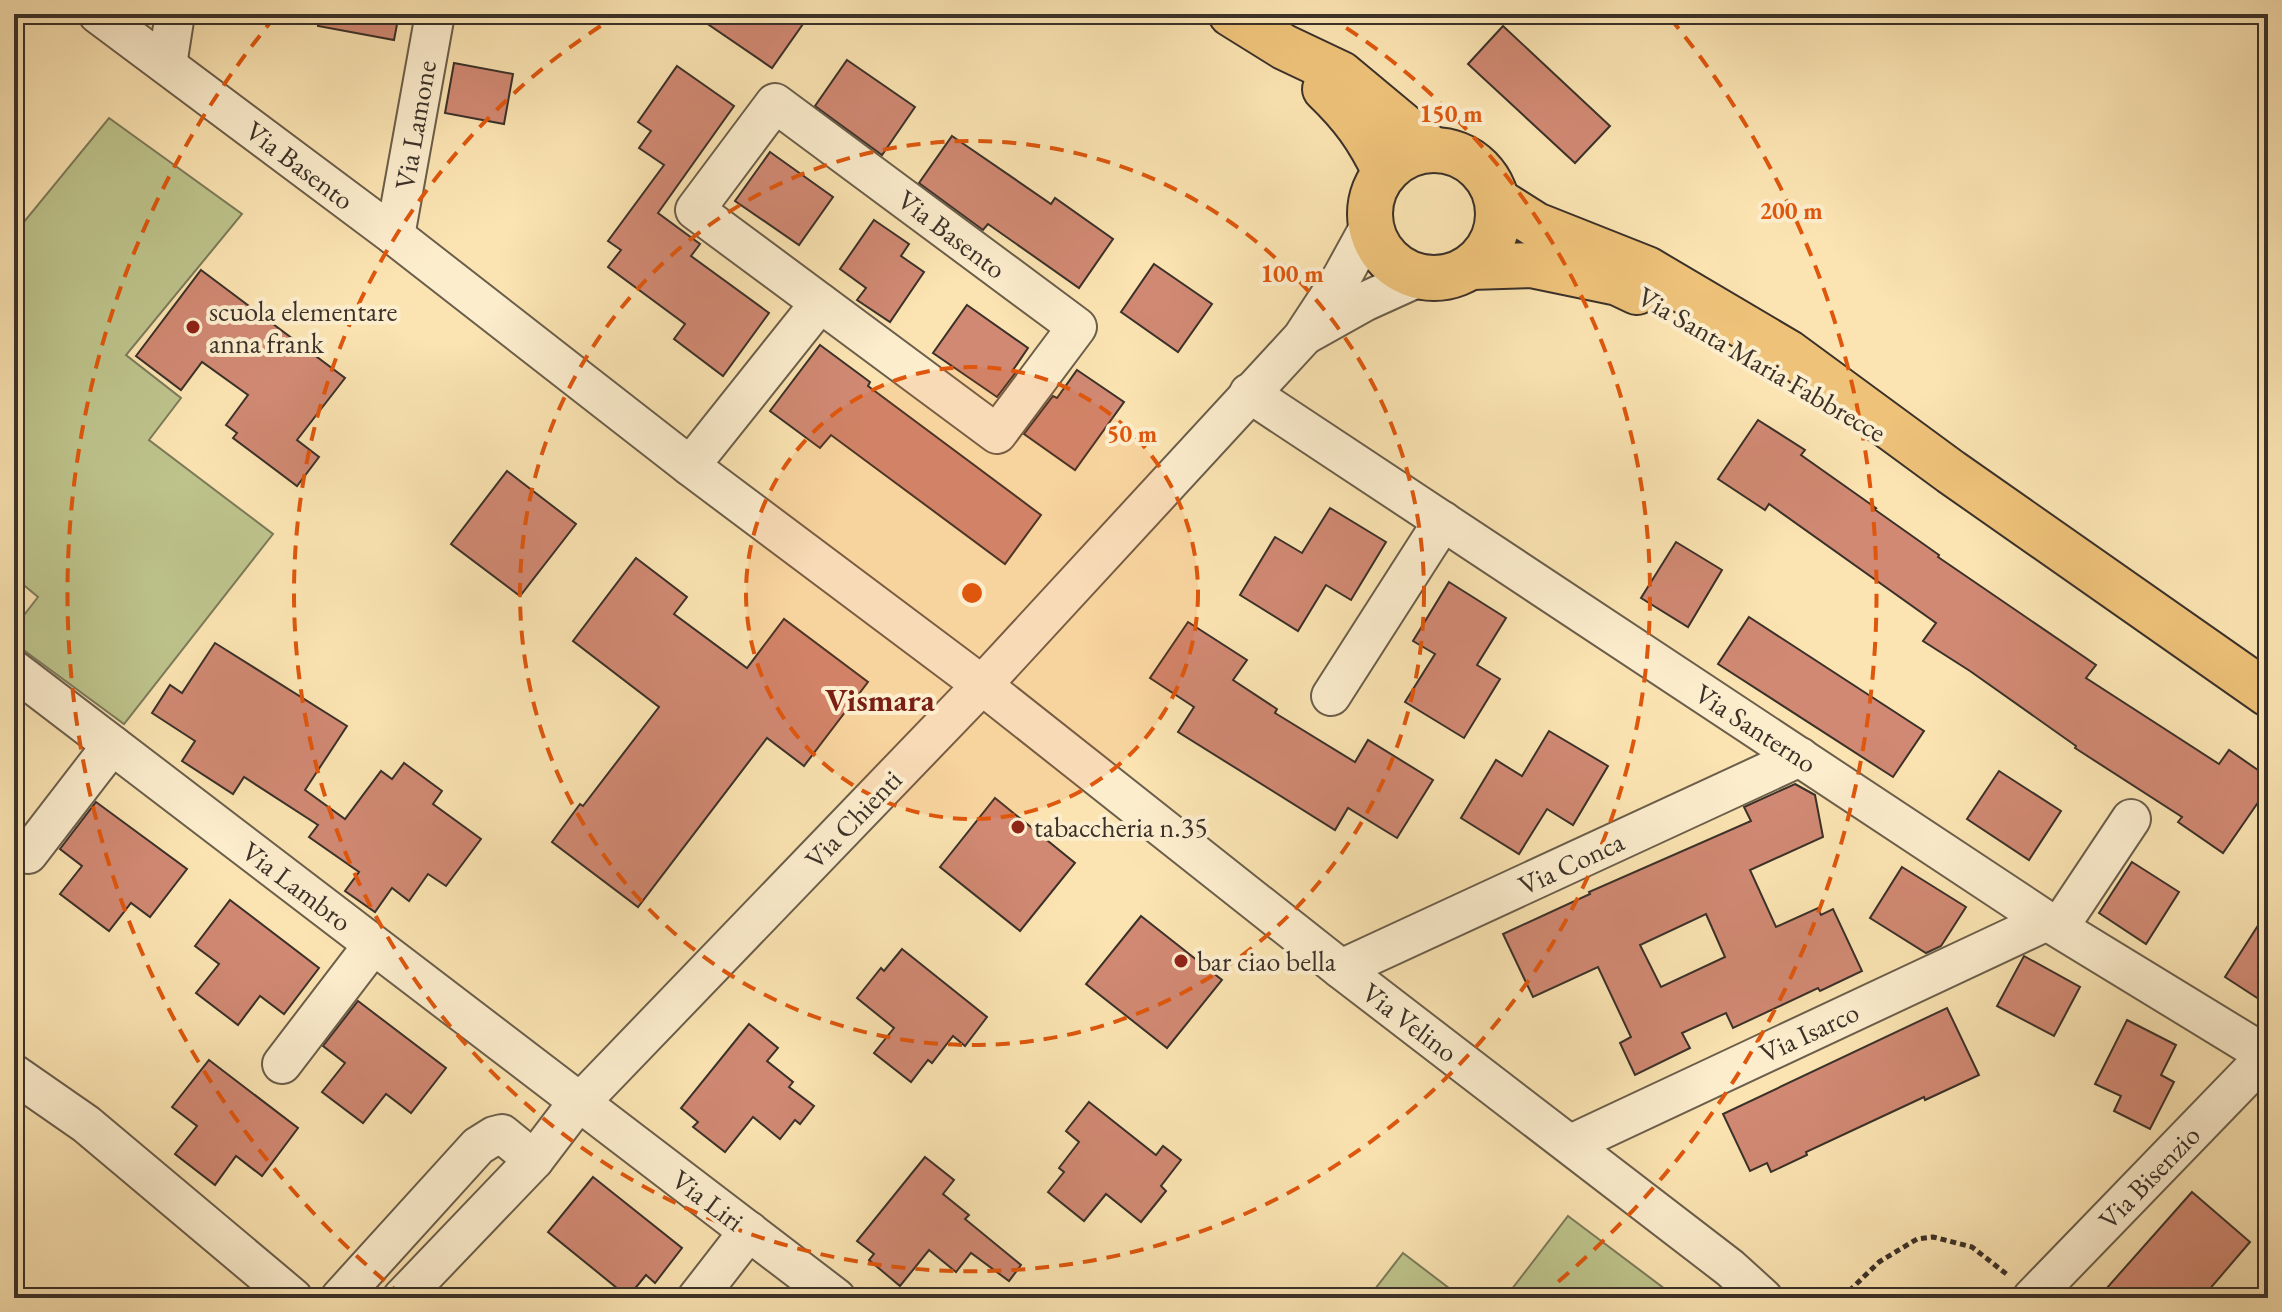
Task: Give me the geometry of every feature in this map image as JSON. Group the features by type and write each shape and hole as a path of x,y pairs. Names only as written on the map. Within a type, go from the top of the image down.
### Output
{"main road":[{"path":"1231,14 1284,47 1341,74 1431,149"},
{"path":"1284,47 1351,114 1367,135 1385,172"},
{"path":"1431,149 1449,151 1481,169 1498,201 1499,220 1485,254 1471,267 1455,275 1437,278 1419,277 1387,259 1376,244 1370,226 1369,207 1374,188 1385,172 1398,160 1414,152 1431,149"},
{"name":"Via Santa Maria Fabbrecce","path":"1498,201 1536,225 1647,269 1789,353 1951,472 2268,694"},
{"name":"Via Santa Maria Fabbrecce","path":"1471,267 1531,265 1618,283 1659,302 1951,472"}],"street":[{"name":"Via Basento","path":"98,14 395,236 690,466 982,685"},
{"path":"167,65 175,14"},
{"name":"Via Lamone","path":"395,236 435,14"},
{"name":"Via Basento","path":"775,103 1077,327 997,434 820,303 695,210 775,103"},
{"name":"Via Chienti","path":"402,1298 534,1160 580,1103 982,685 1302,338 1342,277 1370,226"},
{"name":"Via Chienti","path":"1302,338 1366,301 1419,277"},
{"path":"690,466 820,303"},
{"name":"Via Santerno","path":"1249,393 2053,924 2267,1055"},
{"path":"1331,696 1443,521"},
{"name":"Via Lambro","path":"14,670 580,1103"},
{"name":"Via Velino","path":"982,685 1341,969 1730,1268 1763,1298"},
{"path":"28,854 112,745"},
{"name":"Via Conca","path":"1341,969 1800,757"},
{"path":"2053,924 2131,819"},
{"name":"Via Isarco","path":"1571,1144 2053,924"},
{"path":"282,1064 373,945"},
{"name":"Via Bisenzio","path":"2033,1297 2267,1055"},
{"path":"14,1074 86,1124 293,1298"},
{"name":"Via Liri","path":"580,1103 836,1298"},
{"path":"340,1298 478,1146 502,1134 534,1160"},
{"path":"697,1298 749,1231"}],"path":[{"path":"1842,1298 1879,1262 1917,1239 1933,1237 1972,1247 2033,1297"}],"green space":[{"path":"109,118 242,214 126,355 181,398 149,440 273,534 124,724 14,643 14,628 38,597 14,577 14,234"},
{"path":"1568,1216 1677,1298 1505,1298"},
{"path":"1403,1253 1462,1298 1368,1298"}],"building":[{"path":"319,14 399,14 394,40 318,26"},
{"path":"693,14 788,14 803,24 772,68"},
{"path":"1503,26 1610,126 1575,163 1468,64"},
{"path":"847,60 915,107 882,155 815,106"},
{"path":"454,63 513,74 504,124 445,113"},
{"path":"677,66 734,106 658,213 700,244 691,256 769,313 723,376 674,339 685,324 608,267 621,250 608,241 664,165 639,148 651,131 638,122"},
{"path":"952,136 1051,204 1055,198 1113,239 1079,288 988,224 983,230 919,183"},
{"path":"770,152 833,197 799,245 735,201"},
{"path":"874,220 909,244 901,256 924,272 890,322 857,300 866,288 840,269"},
{"path":"1154,264 1212,304 1178,352 1121,312"},
{"path":"201,270 345,378 297,440 319,457 297,486 233,438 237,433 226,425 248,395 202,362 181,390 136,356"},
{"path":"967,305 1028,348 1013,370 1016,372 997,397 933,353"},
{"path":"820,345 870,382 868,386 1041,515 1005,564 831,435 820,448 770,411"},
{"path":"1077,370 1124,402 1075,470 1024,434 1053,396 1057,398"},
{"path":"1758,420 1805,450 1801,455 1938,557 2096,665 2086,678 2219,764 2229,750 2268,777 2268,788 2223,853 2178,822 2182,817 2075,748 1970,671 1923,641 1936,623 1769,504 1765,510 1718,479"},
{"path":"507,471 576,524 520,596 451,544"},
{"path":"1330,508 1386,542 1351,600 1326,585 1298,631 1240,595 1275,537 1302,553"},
{"path":"1676,542 1722,570 1688,627 1641,598"},
{"path":"636,558 687,597 674,614 747,668 784,619 868,682 804,766 767,738 638,907 552,842 659,707 573,641"},
{"path":"1449,582 1506,618 1477,665 1500,679 1464,738 1405,702 1435,654 1413,641"},
{"path":"1749,617 1924,731 1893,777 1718,664"},
{"path":"1188,622 1247,660 1233,680 1277,709 1275,713 1355,762 1368,740 1433,780 1397,838 1348,808 1335,830 1178,732 1194,707 1150,678"},
{"path":"215,643 347,726 305,790 345,819 381,771 392,779 404,763 442,791 433,804 481,839 446,886 428,874 409,901 392,888 375,912 345,891 359,872 309,837 318,825 244,777 233,794 182,761 195,741 152,713 170,685 182,693"},
{"path":"1549,731 1608,766 1573,825 1547,809 1519,854 1461,818 1496,760 1522,776"},
{"path":"1999,771 2061,811 2029,860 1967,819"},
{"path":"1795,784 1815,795 1823,837 1750,870 1776,927 1818,908 1821,915 1833,909 1862,971 1733,1028 1726,1013 1682,1033 1690,1048 1635,1075 1620,1043 1631,1037 1598,967 1533,997 1503,934 1589,892 1751,821 1744,807","holes":["1706,914 1725,957 1661,987 1640,945"]},
{"path":"995,798 1075,863 1020,931 940,867"},
{"path":"96,802 187,869 150,917 131,903 109,931 60,894 82,866 60,849"},
{"path":"2132,862 2179,892 2146,944 2099,913"},
{"path":"1902,867 1966,907 1941,946 1926,953 1870,918"},
{"path":"230,900 319,968 284,1014 260,996 238,1025 196,993 219,964 195,946"},
{"path":"2268,910 2268,1005 2225,977"},
{"path":"1141,916 1222,980 1167,1048 1086,984"},
{"path":"902,949 987,1017 965,1046 953,1036 932,1063 928,1060 911,1082 874,1053 894,1028 857,998 881,968 884,971"},
{"path":"2024,956 2080,987 2054,1036 1997,1006"},
{"path":"358,1001 446,1068 411,1113 386,1094 363,1123 322,1092 345,1063 323,1046"},
{"path":"1947,1008 1979,1075 1806,1152 1807,1155 1771,1172 1767,1163 1750,1171 1723,1114"},
{"path":"2127,1020 2176,1045 2161,1075 2174,1082 2150,1129 2114,1111 2121,1096 2095,1084"},
{"path":"749,1024 778,1048 767,1061 793,1082 789,1087 814,1106 800,1124 795,1120 780,1139 753,1117 725,1152 693,1127 698,1122 681,1108"},
{"path":"209,1060 298,1128 262,1176 236,1156 215,1185 175,1154 197,1126 172,1107"},
{"path":"1089,1102 1156,1155 1163,1146 1181,1160 1161,1186 1166,1191 1141,1222 1106,1194 1084,1221 1048,1192 1064,1172 1059,1168 1079,1142 1066,1131"},
{"path":"925,1157 954,1180 943,1194 969,1215 965,1219 1021,1265 1009,1281 971,1253 956,1272 929,1250 900,1286 869,1260 874,1254 857,1241"},
{"path":"593,1177 682,1248 655,1283 646,1275 628,1297 548,1232"},
{"path":"2192,1192 2250,1242 2202,1298 2098,1298"}],"place":[{"name":"scuola elementare anna frank","path":"193,327"},
{"name":"tabaccheria n.35","path":"1018,827"},
{"name":"bar ciao bella","path":"1181,961"}],"district":[{"name":"Vismara","path":"880,700"}]}
